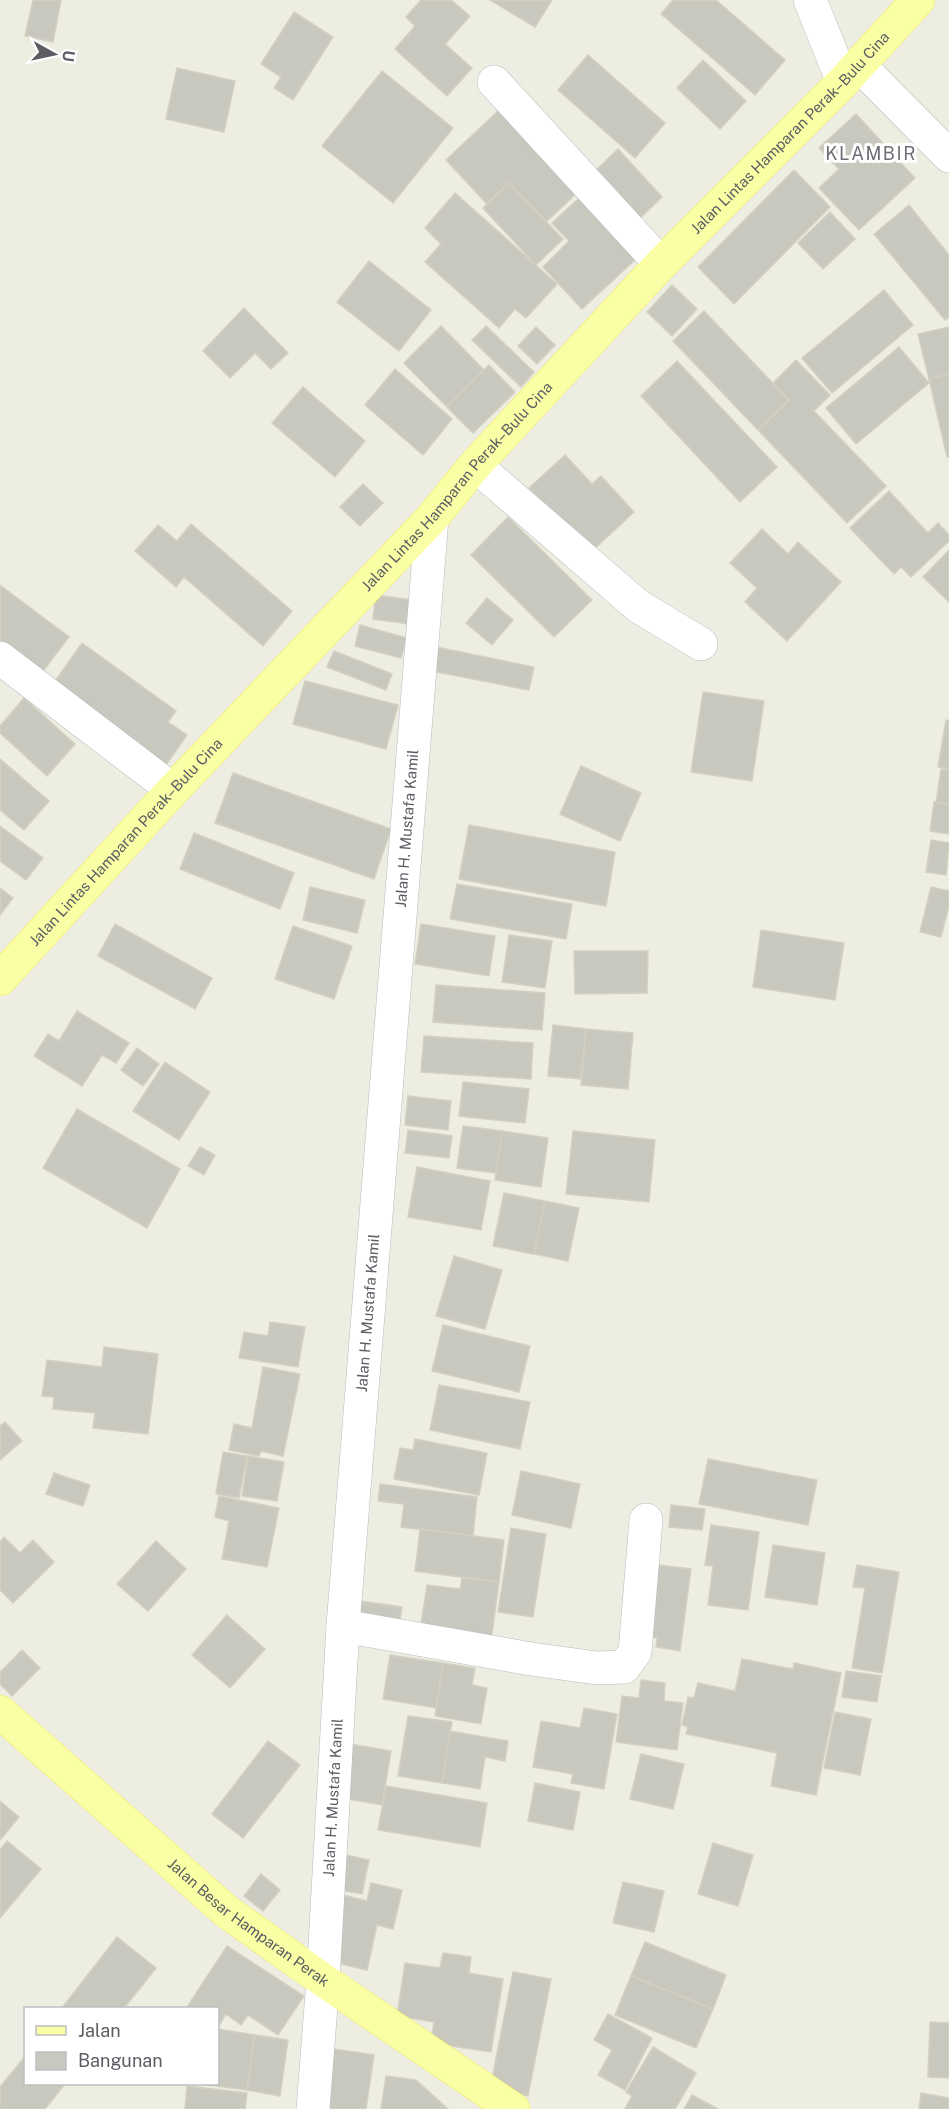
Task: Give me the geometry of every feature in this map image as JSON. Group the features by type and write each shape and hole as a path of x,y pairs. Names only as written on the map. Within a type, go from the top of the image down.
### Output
{"main road":[{"name":"Jalan Lintas Hamparan Perak–Bulu Cina","path":"0,979 173,790 432,518 475,465 662,264 851,73 918,0"},
{"name":"Jalan Besar Hamparan Perak","path":"0,1712 226,1911 513,2109"}],"street":[{"path":"810,0 851,73 949,156"},
{"path":"494,82 662,264"},
{"path":"475,465 638,606 700,644"},
{"name":"Jalan H. Mustafa Kamil","path":"313,2109 323,1980 343,1626 432,518"},
{"path":"0,658 173,790"},
{"path":"343,1626 531,1659 597,1668 624,1667 635,1652 646,1520"}],"building":[{"path":"33,0 61,0 53,42 25,36"},
{"path":"421,0 451,0 470,16 445,44 472,68 447,96 395,49 415,26 406,17"},
{"path":"490,0 552,0 535,27"},
{"path":"673,0 716,0 785,60 755,95 661,14"},
{"path":"294,12 333,37 293,100 274,88 281,77 261,64"},
{"path":"588,55 665,123 635,158 558,90"},
{"path":"703,60 746,101 720,129 677,88"},
{"path":"177,68 235,81 224,132 166,119"},
{"path":"382,71 453,128 393,203 322,146"},
{"path":"501,108 579,191 546,222 509,183 487,204 446,160"},
{"path":"856,114 915,178 859,230 819,188 839,169 819,148"},
{"path":"618,149 662,197 636,222 591,175"},
{"path":"794,170 830,207 734,304 698,267"},
{"path":"509,183 563,239 536,265 483,208"},
{"path":"455,193 557,284 526,318 515,309 499,328 425,262 441,244 425,228"},
{"path":"579,198 636,259 582,309 543,267 569,241 552,223"},
{"path":"909,205 949,255 949,317 945,320 874,234"},
{"path":"830,212 855,239 823,269 798,243"},
{"path":"369,261 431,310 399,351 337,302"},
{"path":"672,285 697,309 672,336 647,312"},
{"path":"884,290 913,325 832,393 802,358"},
{"path":"244,308 288,353 271,369 255,353 230,378 203,351"},
{"path":"704,311 789,400 758,430 673,341"},
{"path":"441,326 484,370 447,407 404,363"},
{"path":"486,326 534,372 521,387 472,340"},
{"path":"536,327 555,345 537,364 518,346"},
{"path":"949,327 949,374 929,379 918,334"},
{"path":"899,347 929,383 856,444 826,408"},
{"path":"796,360 830,395 814,411 886,486 847,523 758,430 789,400 773,383"},
{"path":"677,361 777,467 740,502 641,396"},
{"path":"489,365 515,392 473,433 447,407"},
{"path":"395,369 452,419 423,455 365,405"},
{"path":"949,374 949,457 947,457 929,379"},
{"path":"303,387 365,441 335,477 272,423"},
{"path":"565,455 592,484 601,476 634,512 589,554 529,488"},
{"path":"363,484 383,503 360,526 340,507"},
{"path":"889,491 928,533 938,523 949,535 949,541 911,577 901,567 894,574 850,528"},
{"path":"508,517 592,600 554,637 471,555"},
{"path":"191,524 292,611 263,646 184,577 176,587 135,551 158,525 177,541"},
{"path":"762,529 788,554 798,542 841,582 787,641 745,602 757,588 730,563"},
{"path":"949,550 949,602 923,577"},
{"path":"0,585 69,637 37,679 0,651"},
{"path":"376,595 412,600 409,624 373,619"},
{"path":"487,598 513,620 492,645 466,623"},
{"path":"360,625 407,638 401,658 355,646"},
{"path":"82,643 176,711 168,722 187,735 161,772 48,691"},
{"path":"436,647 534,667 529,690 431,671"},
{"path":"334,651 392,674 386,690 327,667"},
{"path":"305,681 398,705 386,749 293,724"},
{"path":"703,692 764,701 752,781 691,772"},
{"path":"24,698 75,744 47,776 0,733 0,726"},
{"path":"946,720 949,721 949,769 938,767"},
{"path":"0,759 49,801 24,830 0,810"},
{"path":"581,766 641,793 620,841 560,814"},
{"path":"941,769 949,770 949,804 936,803"},
{"path":"233,773 391,829 374,879 215,823"},
{"path":"934,802 949,805 949,834 930,831"},
{"path":"469,825 615,852 606,906 459,879"},
{"path":"0,826 43,858 26,880 0,861"},
{"path":"194,833 294,873 280,909 180,869"},
{"path":"931,840 949,843 946,875 926,872"},
{"path":"457,884 572,904 566,939 450,919"},
{"path":"310,887 365,900 357,933 303,920"},
{"path":"931,887 949,891 949,905 941,937 920,932"},
{"path":"0,888 13,898 0,915"},
{"path":"115,924 212,978 195,1009 98,956"},
{"path":"421,924 495,936 489,976 415,964"},
{"path":"293,926 352,946 334,999 275,979"},
{"path":"761,930 844,943 835,1000 753,987"},
{"path":"509,935 552,941 545,988 502,982"},
{"path":"574,951 648,951 647,993 575,994"},
{"path":"436,985 545,993 542,1030 433,1022"},
{"path":"77,1011 129,1043 116,1063 102,1055 82,1086 34,1056 48,1034 59,1041"},
{"path":"553,1025 586,1029 581,1079 548,1076"},
{"path":"586,1029 633,1033 628,1089 581,1085"},
{"path":"424,1036 533,1043 531,1079 421,1072"},
{"path":"137,1048 159,1064 143,1086 121,1070"},
{"path":"165,1062 210,1092 179,1140 133,1111"},
{"path":"463,1082 529,1089 525,1123 459,1116"},
{"path":"408,1096 451,1101 448,1130 405,1125"},
{"path":"77,1109 180,1169 147,1228 43,1168"},
{"path":"463,1126 502,1131 496,1173 457,1168"},
{"path":"408,1130 452,1136 449,1158 405,1153"},
{"path":"502,1131 548,1138 541,1187 495,1180"},
{"path":"573,1131 655,1140 649,1202 566,1194"},
{"path":"200,1147 215,1155 204,1175 188,1166"},
{"path":"417,1167 490,1181 481,1230 408,1217"},
{"path":"504,1193 545,1201 534,1254 493,1246"},
{"path":"545,1201 579,1208 568,1261 534,1254"},
{"path":"454,1256 502,1270 485,1329 436,1316"},
{"path":"270,1322 305,1327 298,1367 239,1358 244,1332 268,1336"},
{"path":"443,1325 530,1346 519,1392 432,1371"},
{"path":"104,1347 158,1354 148,1434 93,1428 95,1413 53,1409 54,1397 42,1396 47,1360 102,1367"},
{"path":"263,1367 300,1374 283,1456 261,1451 259,1456 229,1450 234,1424 252,1428"},
{"path":"439,1385 530,1402 520,1449 430,1430"},
{"path":"5,1422 22,1441 0,1460 0,1426"},
{"path":"415,1439 487,1453 479,1495 394,1479 400,1448 413,1450"},
{"path":"223,1452 247,1456 239,1498 216,1494"},
{"path":"248,1456 284,1462 277,1501 242,1496"},
{"path":"708,1459 817,1480 808,1525 699,1504"},
{"path":"521,1471 580,1484 571,1528 512,1515"},
{"path":"54,1473 90,1485 83,1506 46,1494"},
{"path":"380,1484 477,1497 473,1536 401,1527 404,1504 378,1501"},
{"path":"219,1496 279,1508 267,1567 222,1559 229,1521 215,1517"},
{"path":"671,1505 705,1509 702,1530 669,1527"},
{"path":"711,1525 759,1532 748,1610 708,1605 713,1566 705,1565"},
{"path":"511,1528 546,1534 533,1617 498,1612"},
{"path":"420,1529 504,1540 499,1582 415,1571"},
{"path":"4,1537 20,1553 33,1540 54,1562 13,1603 0,1590 0,1542"},
{"path":"156,1541 186,1569 148,1611 117,1584"},
{"path":"773,1545 825,1553 817,1605 765,1597"},
{"path":"651,1564 691,1569 680,1651 656,1647 657,1638 642,1636"},
{"path":"857,1565 899,1572 882,1673 852,1668 865,1588 853,1587"},
{"path":"462,1578 499,1582 491,1641 420,1631 427,1585 460,1589"},
{"path":"360,1601 402,1607 399,1626 357,1620"},
{"path":"227,1615 265,1649 230,1688 192,1655"},
{"path":"22,1650 40,1668 12,1696 0,1684 0,1672"},
{"path":"390,1655 443,1663 436,1708 383,1699"},
{"path":"742,1659 793,1669 794,1663 841,1673 816,1795 771,1786 777,1753 686,1734 688,1727 682,1725 688,1697 694,1698 698,1683 735,1691"},
{"path":"443,1663 475,1668 472,1685 487,1688 481,1724 435,1716"},
{"path":"846,1671 881,1676 877,1702 842,1697"},
{"path":"641,1680 665,1683 664,1701 683,1703 677,1750 616,1742 622,1696 639,1698"},
{"path":"584,1708 617,1714 604,1789 571,1783 573,1774 533,1767 541,1721 580,1728"},
{"path":"835,1712 871,1719 860,1775 824,1768"},
{"path":"408,1716 452,1722 442,1783 398,1776"},
{"path":"450,1731 508,1741 505,1761 485,1757 480,1789 442,1783"},
{"path":"268,1741 300,1765 243,1838 212,1814"},
{"path":"345,1743 391,1751 382,1805 336,1797"},
{"path":"641,1754 684,1764 673,1809 630,1799"},
{"path":"535,1783 580,1792 573,1830 528,1821"},
{"path":"386,1786 487,1803 480,1847 378,1830"},
{"path":"0,1801 19,1817 0,1840"},
{"path":"7,1841 41,1869 0,1918 0,1850"},
{"path":"713,1843 753,1855 738,1906 698,1894"},
{"path":"346,1855 369,1860 362,1894 339,1890"},
{"path":"261,1874 280,1890 263,1911 244,1896"},
{"path":"623,1882 664,1891 654,1932 613,1923"},
{"path":"371,1883 402,1890 393,1929 377,1925 367,1970 328,1961 343,1895 367,1901"},
{"path":"117,1937 156,1968 125,2007 63,2007"},
{"path":"645,1942 726,1975 713,2009 631,1976"},
{"path":"227,1946 304,1996 278,2035 248,2015 241,2025 226,2014 219,2025 219,2007 187,2007"},
{"path":"443,1953 471,1957 469,1973 503,1979 491,2052 431,2043 434,2022 397,2016 405,1963 440,1968"},
{"path":"513,1972 551,1979 528,2096 490,2089"},
{"path":"631,1976 713,2009 696,2048 615,2015"},
{"path":"608,2014 652,2038 625,2090 598,2075 612,2050 594,2040"},
{"path":"930,2022 949,2023 949,2078 928,2077"},
{"path":"219,2029 255,2035 247,2090 209,2085 219,2085"},
{"path":"255,2035 288,2040 280,2096 247,2090"},
{"path":"653,2047 696,2073 675,2109 625,2109 632,2096 626,2092"},
{"path":"334,2049 374,2055 366,2109 325,2109"},
{"path":"24,2057 24,2085 64,2085 45,2109 0,2109 0,2087"},
{"path":"386,2076 416,2080 448,2109 381,2109"},
{"path":"187,2086 247,2093 245,2109 185,2109"},
{"path":"921,2093 949,2098 949,2109 919,2109"},
{"path":"692,2095 718,2109 684,2109"}],"district":[{"name":"KLAMBIR","path":"871,154"}]}
